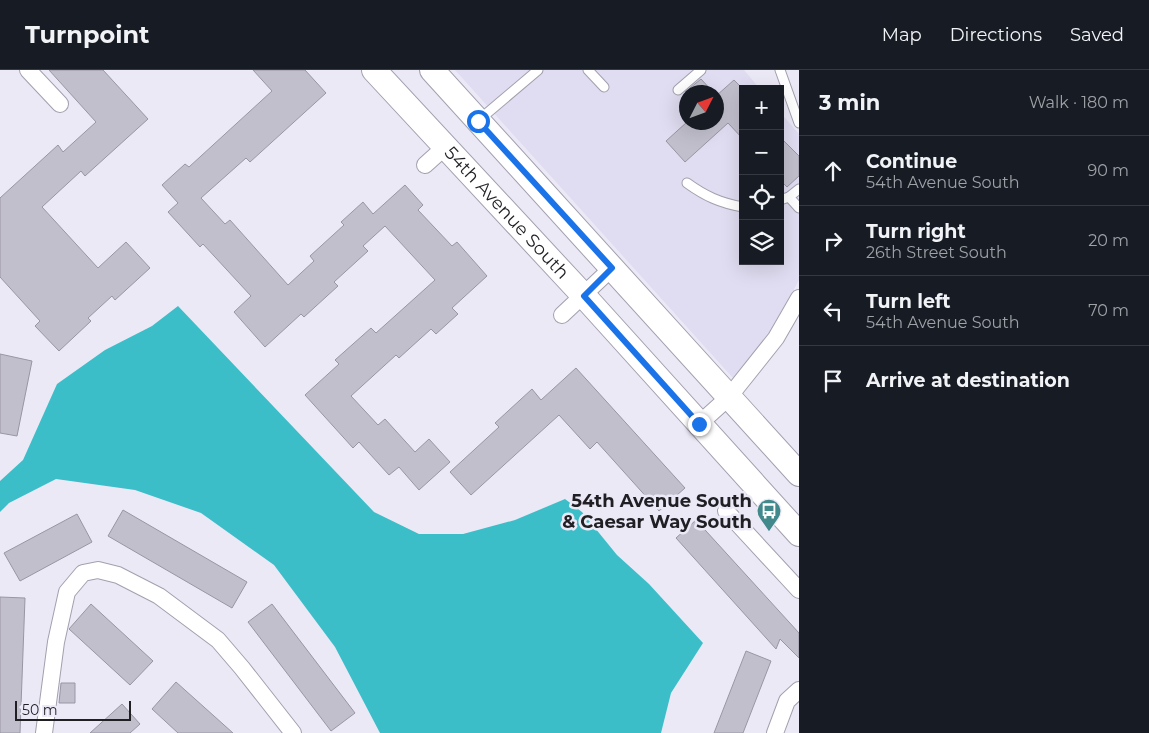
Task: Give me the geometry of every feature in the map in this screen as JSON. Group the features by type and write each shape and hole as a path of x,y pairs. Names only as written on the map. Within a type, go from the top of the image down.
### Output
{"main road":[{"name":"54th Avenue South","path":"374,70 584,296 799,534"},
{"path":"432,70 799,474"}],"street":[{"path":"28,70 60,104"},
{"path":"425,166 445,147"},
{"path":"562,315 612,268"},
{"path":"699,424 729,397 776,338 799,298"},
{"path":"726,511 799,590"},
{"path":"44,733 56,642 67,592 83,574 98,570 118,576 159,596 218,640 293,733"},
{"path":"775,733 787,701 799,690"}],"lane":[{"path":"478,121 538,70"},
{"path":"588,70 604,87"},
{"path":"678,90 701,70"},
{"path":"780,70 799,123"},
{"path":"687,183 706,197 725,204 739,206"},
{"path":"799,189 785,199 799,208"}],"shaded area":[{"path":"455,70 744,70 757,85 739,85 739,265 784,265 784,117 799,134 799,280 770,334 733,378"}],"water":[{"path":"178,306 374,512 419,534 463,534 515,520 565,499 582,512 617,555 649,584 703,643 671,693 661,733 380,733 335,647 274,565 201,513 135,490 56,479 9,503 0,512 0,481 23,460 57,384 105,350 152,326"}],"building":[{"path":"49,70 103,70 148,119 85,176 81,171 42,207 98,268 126,242 150,268 115,300 112,296 88,318 91,321 59,351 35,326 40,321 0,277 0,198 58,145 63,152 96,122"},
{"path":"253,70 305,70 326,93 250,162 246,158 201,198 225,224 230,220 288,285 314,261 310,256 344,225 341,222 363,202 373,214 405,185 423,205 418,210 452,246 457,242 487,276 452,308 458,314 436,334 431,329 399,358 396,355 351,396 378,425 385,419 415,452 429,439 450,462 419,490 399,467 389,475 359,442 353,448 305,395 339,364 335,360 371,328 376,333 435,280 385,226 363,246 368,251 334,282 338,286 304,317 301,314 265,347 234,312 251,296 203,244 200,247 168,212 178,203 162,185 185,164 189,167 272,91"},
{"path":"701,79 707,85 694,85"},
{"path":"734,80 739,85 739,135 728,123 724,127 724,89"},
{"path":"679,129 720,130 685,162 666,141"},
{"path":"784,141 799,156 799,176 787,187 784,184"},
{"path":"0,354 32,361 17,436 0,433"},
{"path":"576,368 685,488 659,511 597,442 590,449 559,415 471,495 450,472 499,427 495,423 532,389 541,400"},
{"path":"123,510 247,582 232,608 108,536"},
{"path":"77,514 92,542 20,581 4,553"},
{"path":"696,520 799,633 799,658 780,639 776,649 676,538"},
{"path":"0,597 25,598 20,733 0,733"},
{"path":"91,604 153,661 130,685 69,629"},
{"path":"272,604 355,713 331,731 248,622"},
{"path":"746,651 771,661 743,733 714,733"},
{"path":"176,682 233,733 178,733 152,709"},
{"path":"61,683 75,683 75,703 59,703"},
{"path":"122,704 140,724 130,733 90,733"}],"place":[{"name":"54th Avenue South & Caesar Way South","path":"769,532"}],"route":[{"path":"478,121 612,268 584,296 699,424"}]}
